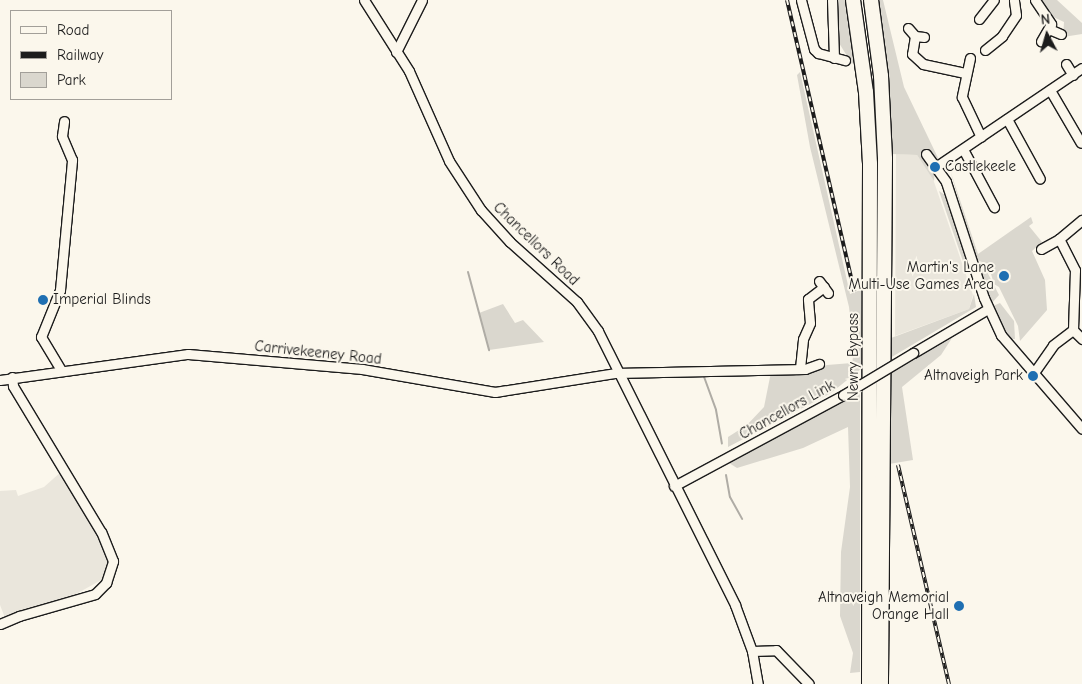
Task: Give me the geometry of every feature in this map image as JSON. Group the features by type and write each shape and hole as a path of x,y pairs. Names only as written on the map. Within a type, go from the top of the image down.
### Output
{"highway":[{"name":"Newry Bypass","path":"853,0 866,92 870,164 869,684"},
{"name":"Newry Bypass","path":"871,0 881,76 884,150 881,684"}],"street":[{"name":"Chancellors Road","path":"364,0 419,90 462,183 495,227 585,312 619,374 732,598 752,651 758,684"},
{"path":"396,52 422,0"},
{"path":"801,0 814,49 834,58 845,60"},
{"path":"832,0 834,58"},
{"path":"979,19 994,0"},
{"path":"985,50 1002,36 1016,15 1014,0"},
{"path":"1036,0 1050,19 1049,29 1040,41"},
{"path":"908,28 920,37 912,54 922,64 965,73"},
{"path":"1049,29 1061,34"},
{"path":"970,58 965,73 963,104 981,137"},
{"path":"1066,64 1073,74"},
{"path":"938,166 1082,68"},
{"path":"1050,90 1081,143"},
{"path":"1007,119 1040,179"},
{"path":"61,370 42,337 60,290 72,160 62,136 64,120"},
{"path":"963,148 994,207"},
{"path":"926,154 938,166 957,212 988,309 1011,349 1082,429"},
{"path":"1042,249 1059,239 1082,220"},
{"path":"1033,374 1053,345 1073,330 1078,300 1075,270 1059,239"},
{"path":"800,368 803,339 810,323 808,299 824,287"},
{"name":"Chancellors Link","path":"674,486 843,395 988,309"},
{"path":"1073,330 1082,339"},
{"name":"Carrivekeeney Road","path":"0,380 61,370 188,354 362,369 495,392 619,374"},
{"path":"619,374 800,368 819,364"},
{"path":"0,624 95,594 106,583 113,561 101,532 14,386 12,377"},
{"path":"752,651 776,650 809,684"}],"shaded area":[{"path":"896,154 917,155 933,179 973,295 969,309 895,336"},
{"path":"62,471 104,547 108,565 103,579 67,599 5,618 0,605 0,491 16,490 18,496 44,487"}],"green space":[{"path":"838,0 846,0 855,59 852,64 839,43"},
{"path":"877,0 883,0 904,87 939,160 927,151 935,170 934,181 917,155 892,154 886,59"},
{"path":"1036,0 1057,0 1082,23 1082,34 1063,37 1064,22 1047,14"},
{"path":"800,72 850,294 863,289 862,368 831,393 728,447 728,437 747,425 764,407 771,372 785,371 796,376 827,365 852,363 854,352 849,307 810,147 797,75"},
{"path":"950,170 978,254 1031,217 1033,223 1029,226 1042,242 1032,251 1045,280 1047,310 1020,341 1018,326 999,287 994,284 988,264 976,260"},
{"path":"939,191 948,197 971,272 967,273"},
{"path":"977,262 982,262 999,295 991,304"},
{"path":"974,294 976,307 890,358 891,338 969,309"},
{"path":"1000,303 1014,321 1015,339 1010,339 993,306"},
{"path":"503,304 515,323 523,320 544,342 489,350 479,313"},
{"path":"952,338 941,355 902,387 913,460 889,464 888,375"},
{"path":"860,392 860,672 850,673 853,653 840,616 841,552 850,487 848,427 803,448 737,468 729,463"}],"waterway":[{"path":"468,272 489,350"},
{"path":"703,374 716,410 722,443"},
{"path":"726,475 730,497 742,519"}],"railway":[{"path":"787,0 854,291"},
{"path":"898,465 949,684"}],"place":[{"name":"Castlekeele","path":"935,167"},
{"name":"Martin's Lane Multi-Use Games Area","path":"1004,276"},
{"name":"Imperial Blinds","path":"43,300"},
{"name":"Altnaveigh Park","path":"1033,376"},
{"name":"Altnaveigh Memorial Orange Hall","path":"959,606"}]}
